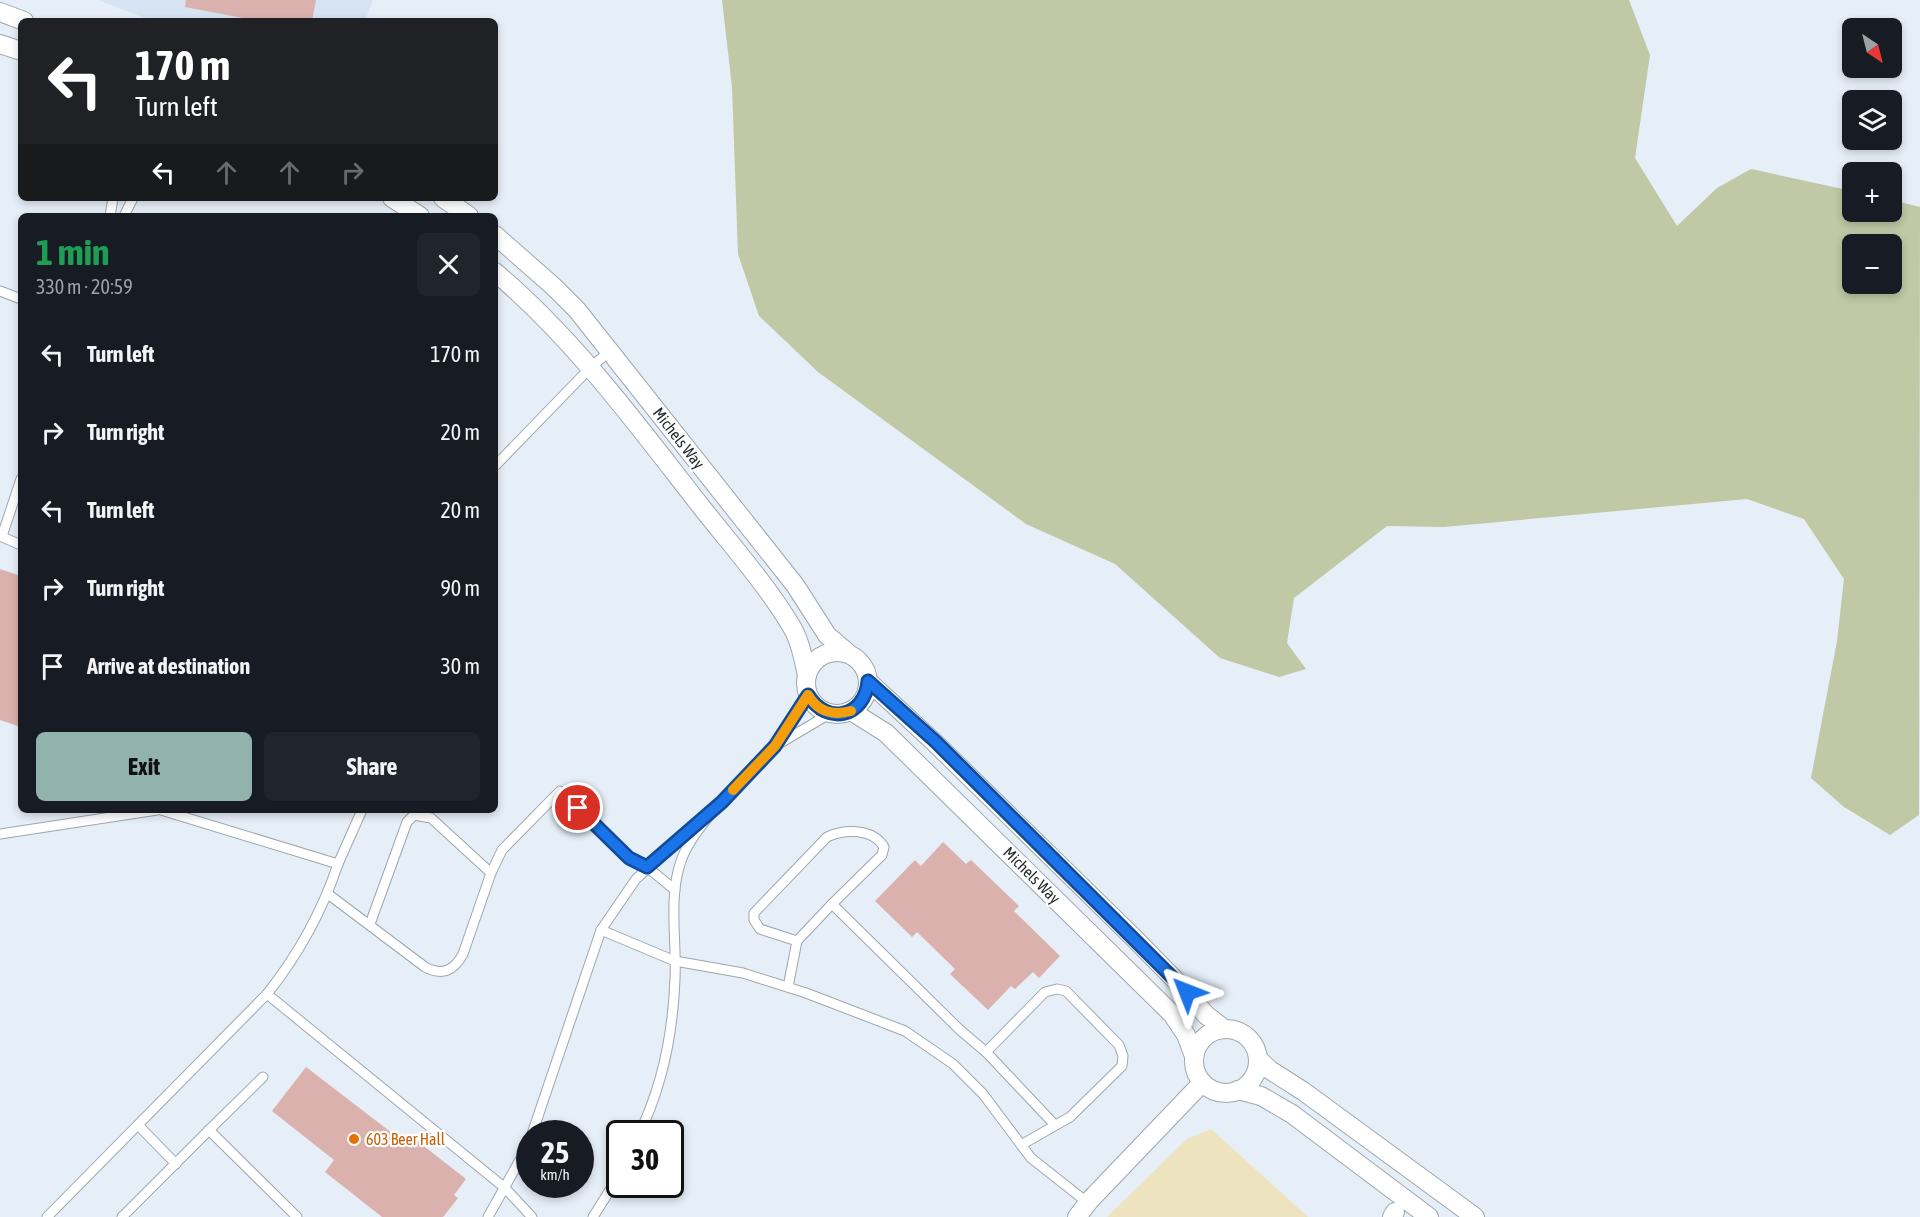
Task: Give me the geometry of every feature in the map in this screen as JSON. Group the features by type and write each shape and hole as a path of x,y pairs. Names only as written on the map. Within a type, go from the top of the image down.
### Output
{"street":[{"path":"0,12 18,19"},
{"path":"0,44 18,50"},
{"path":"397,201 415,213"},
{"path":"447,201 465,213"},
{"name":"Michels Way","path":"498,239 554,287 610,351 795,585 827,635 848,653"},
{"name":"Michels Way","path":"498,275 556,329 659,452 782,612 796,634 807,675"},
{"path":"827,653 848,653 862,664 868,681 864,698 851,711 831,713 821,710 808,695 807,675 811,666 827,653"},
{"name":"Michels Way","path":"868,681 936,742 1136,940 1187,992 1206,1015 1223,1028"},
{"name":"Michels Way","path":"851,711 886,733 1172,1014 1186,1035 1194,1056"},
{"path":"1238,1090 1253,1077 1258,1059 1249,1039 1240,1032 1223,1028 1202,1039 1194,1056 1194,1066 1202,1083 1219,1093 1238,1090 1262,1096 1292,1114 1429,1217"},
{"path":"1258,1059 1270,1070 1321,1104 1475,1217"},
{"path":"1083,1210 1202,1083"}],"lane":[{"path":"0,291 18,298"},
{"path":"498,463 590,368 610,351"},
{"path":"18,488 1,536 18,544"},
{"path":"644,1120 659,1083 668,1046 675,961 675,890 681,860 689,844 722,802 775,746 808,695"},
{"path":"775,746 831,713"},
{"path":"328,894 425,967 436,972 447,971 458,964 463,954 491,873 502,850 560,791 629,858 647,867 675,890"},
{"path":"537,1120 601,930 647,867 722,802"},
{"path":"0,834 139,813"},
{"path":"169,813 338,864"},
{"path":"47,1217 267,994 285,972 328,894 338,864 361,813"},
{"path":"370,924 407,822 414,815 431,818 491,873"},
{"path":"788,987 797,941 882,855 884,847 879,838 867,832 836,833 827,837 754,913 754,920 760,929 797,941"},
{"path":"832,904 960,1030 986,1052 1054,1124"},
{"path":"601,930 675,961 743,974 788,987 905,1031 960,1071 983,1094 1031,1158 1083,1210"},
{"path":"986,1052 1045,992 1057,989 1066,991 1119,1045 1123,1056 1122,1066 1070,1117 1054,1124 1021,1145"},
{"path":"267,994 505,1188 532,1217"},
{"path":"122,1217 263,1077"},
{"path":"138,1125 176,1164"},
{"path":"209,1130 297,1217"},
{"path":"488,1217 516,1168"},
{"path":"592,1217 606,1196"}],"shaded area":[{"path":"98,0 373,0 366,18 145,18"}],"green space":[{"path":"722,0 1629,0 1650,55 1635,158 1677,226 1717,188 1751,169 1842,189 1842,222 1902,222 1902,202 1920,207 1919,815 1890,835 1844,807 1811,778 1837,641 1844,579 1804,519 1747,499 1444,527 1387,526 1294,598 1287,643 1306,669 1279,677 1220,658 1115,564 1026,524 818,372 759,316 738,254 732,87"}],"sand":[{"path":"1211,1129 1308,1217 1107,1217 1187,1139"}],"building":[{"path":"186,0 316,0 313,18 242,18 185,7"},
{"path":"0,569 18,575 18,726 0,720"},
{"path":"943,842 966,864 971,860 1019,906 1014,911 1060,956 1039,978 1033,972 1015,989 1011,986 988,1010 950,974 955,969 917,932 912,937 875,901 915,860 921,866"},
{"name":"603 Beer Hall","path":"306,1067 405,1143 411,1136 466,1179 454,1195 458,1198 443,1217 382,1217 325,1172 334,1160 272,1111"}],"slow traffic":[{"path":"733,790 775,746 808,695 821,710 841,714 851,711"}],"place":[{"name":"603 Beer Hall","path":"354,1139"}],"route":[{"path":"578,808 629,858 647,867 722,802 775,746 808,695 821,710 841,714 851,711 864,698 868,681 936,742 1187,992"}]}
